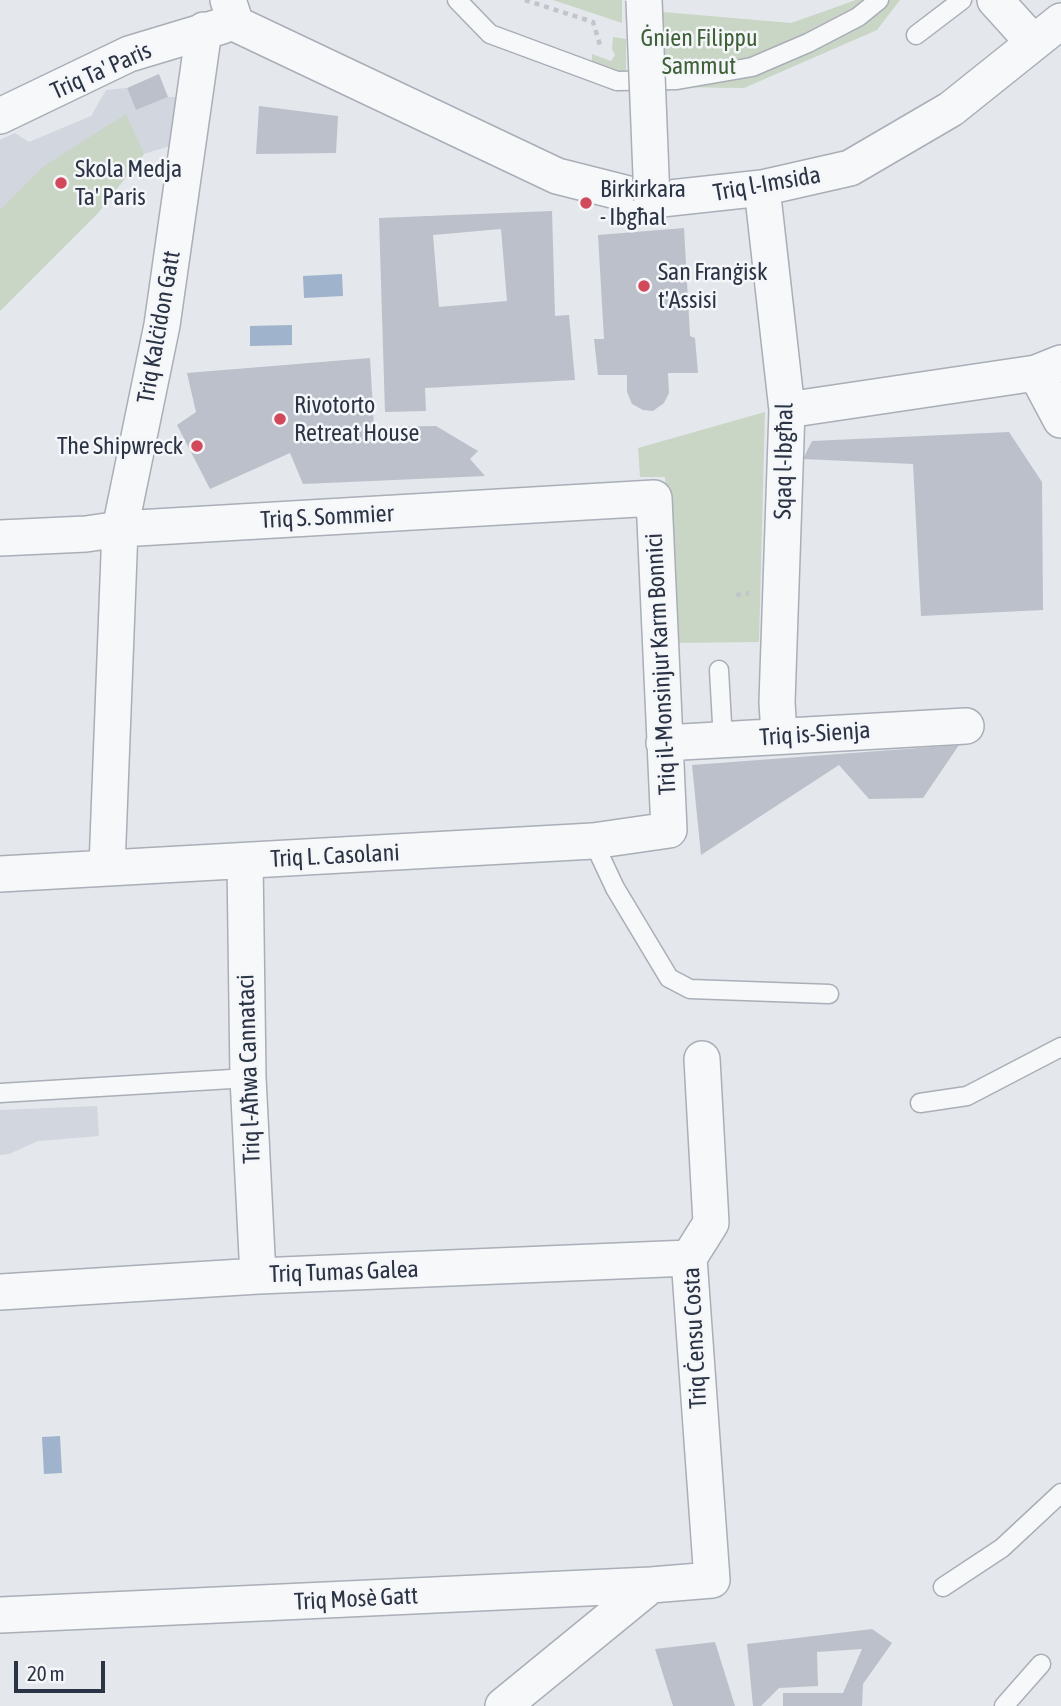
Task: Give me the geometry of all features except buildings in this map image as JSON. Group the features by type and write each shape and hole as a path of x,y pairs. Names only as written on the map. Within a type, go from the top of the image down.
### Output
{"street":[{"path":"644,0 652,200"},
{"path":"995,0 1032,41"},
{"name":"Triq l-Imsida","path":"223,18 557,176 652,200 762,188 850,168 950,109 1032,41 1061,21"},
{"name":"Triq Ta' Paris","path":"0,116 130,54 223,18"},
{"name":"Triq Kalċidon Gatt","path":"107,867 120,529 223,18"},
{"name":"Sqaq l-Ibgħal","path":"762,188 787,410 777,702 779,735"},
{"path":"787,410 1048,368 1061,419"},
{"name":"Triq S. Sommier","path":"0,538 653,498"},
{"name":"Triq il-Monsinjur Karm Bonnici","path":"653,498 669,830"},
{"name":"Triq is-Sienja","path":"664,743 966,726"},
{"name":"Triq L. Casolani","path":"0,874 593,841 669,830"},
{"name":"Triq l-Aħwa Cannataci","path":"245,861 248,1078 258,1276"},
{"name":"Triq Ċensu Costa","path":"702,1059 711,1223 689,1258 712,1580"},
{"name":"Triq Tumas Galea","path":"0,1292 258,1276 689,1258"},
{"name":"Triq Mosè Gatt","path":"0,1615 651,1586 712,1580"},
{"path":"508,1703 651,1586"}],"lane":[{"path":"457,0 490,34 617,81 677,80 752,67 808,43 858,17 879,0"},
{"path":"916,35 962,0"},
{"path":"719,670 723,741"},
{"path":"593,841 615,888 669,978 690,989 829,994"},
{"path":"920,1103 967,1096 1061,1047"},
{"path":"0,1093 248,1078"},
{"path":"943,1587 1002,1548 1061,1493"},
{"path":"1000,1701 1041,1664"}],"path":[{"path":"525,0 593,22 600,45"}],"shaded area":[{"name":"Skola Medja Ta' Paris","path":"127,88 136,110 168,97 178,97 170,146 144,154 98,213 0,311 0,140 15,133 29,142 91,116 106,90"},
{"path":"97,1106 99,1136 38,1141 9,1154 0,1155 0,1110"}],"green space":[{"path":"553,0 622,0 622,23"},
{"name":"Ġnien Filippu Sammut","path":"856,0 900,0 877,30 744,88 662,87 663,12 791,23"},
{"path":"613,37 626,39 626,78 592,69 592,54 611,61 615,55 612,49"},
{"name":"Skola Medja Ta' Paris","path":"126,114 144,154 98,213 0,311 0,210 44,166"},
{"path":"765,412 759,642 673,643 665,477 640,477 638,448"}],"water":[{"path":"342,274 343,296 304,298 303,276"},
{"path":"292,325 292,345 250,346 250,326"},
{"path":"60,1436 62,1473 44,1474 42,1437"}],"place":[{"name":"Skola Medja Ta' Paris","path":"61,183"},
{"name":"Birkirkara - Ibgħal","path":"586,203"},
{"name":"San Franġisk t'Assisi","path":"644,286"},
{"name":"Rivotorto Retreat House","path":"280,419"},
{"name":"The Shipwreck","path":"197,446"}]}
